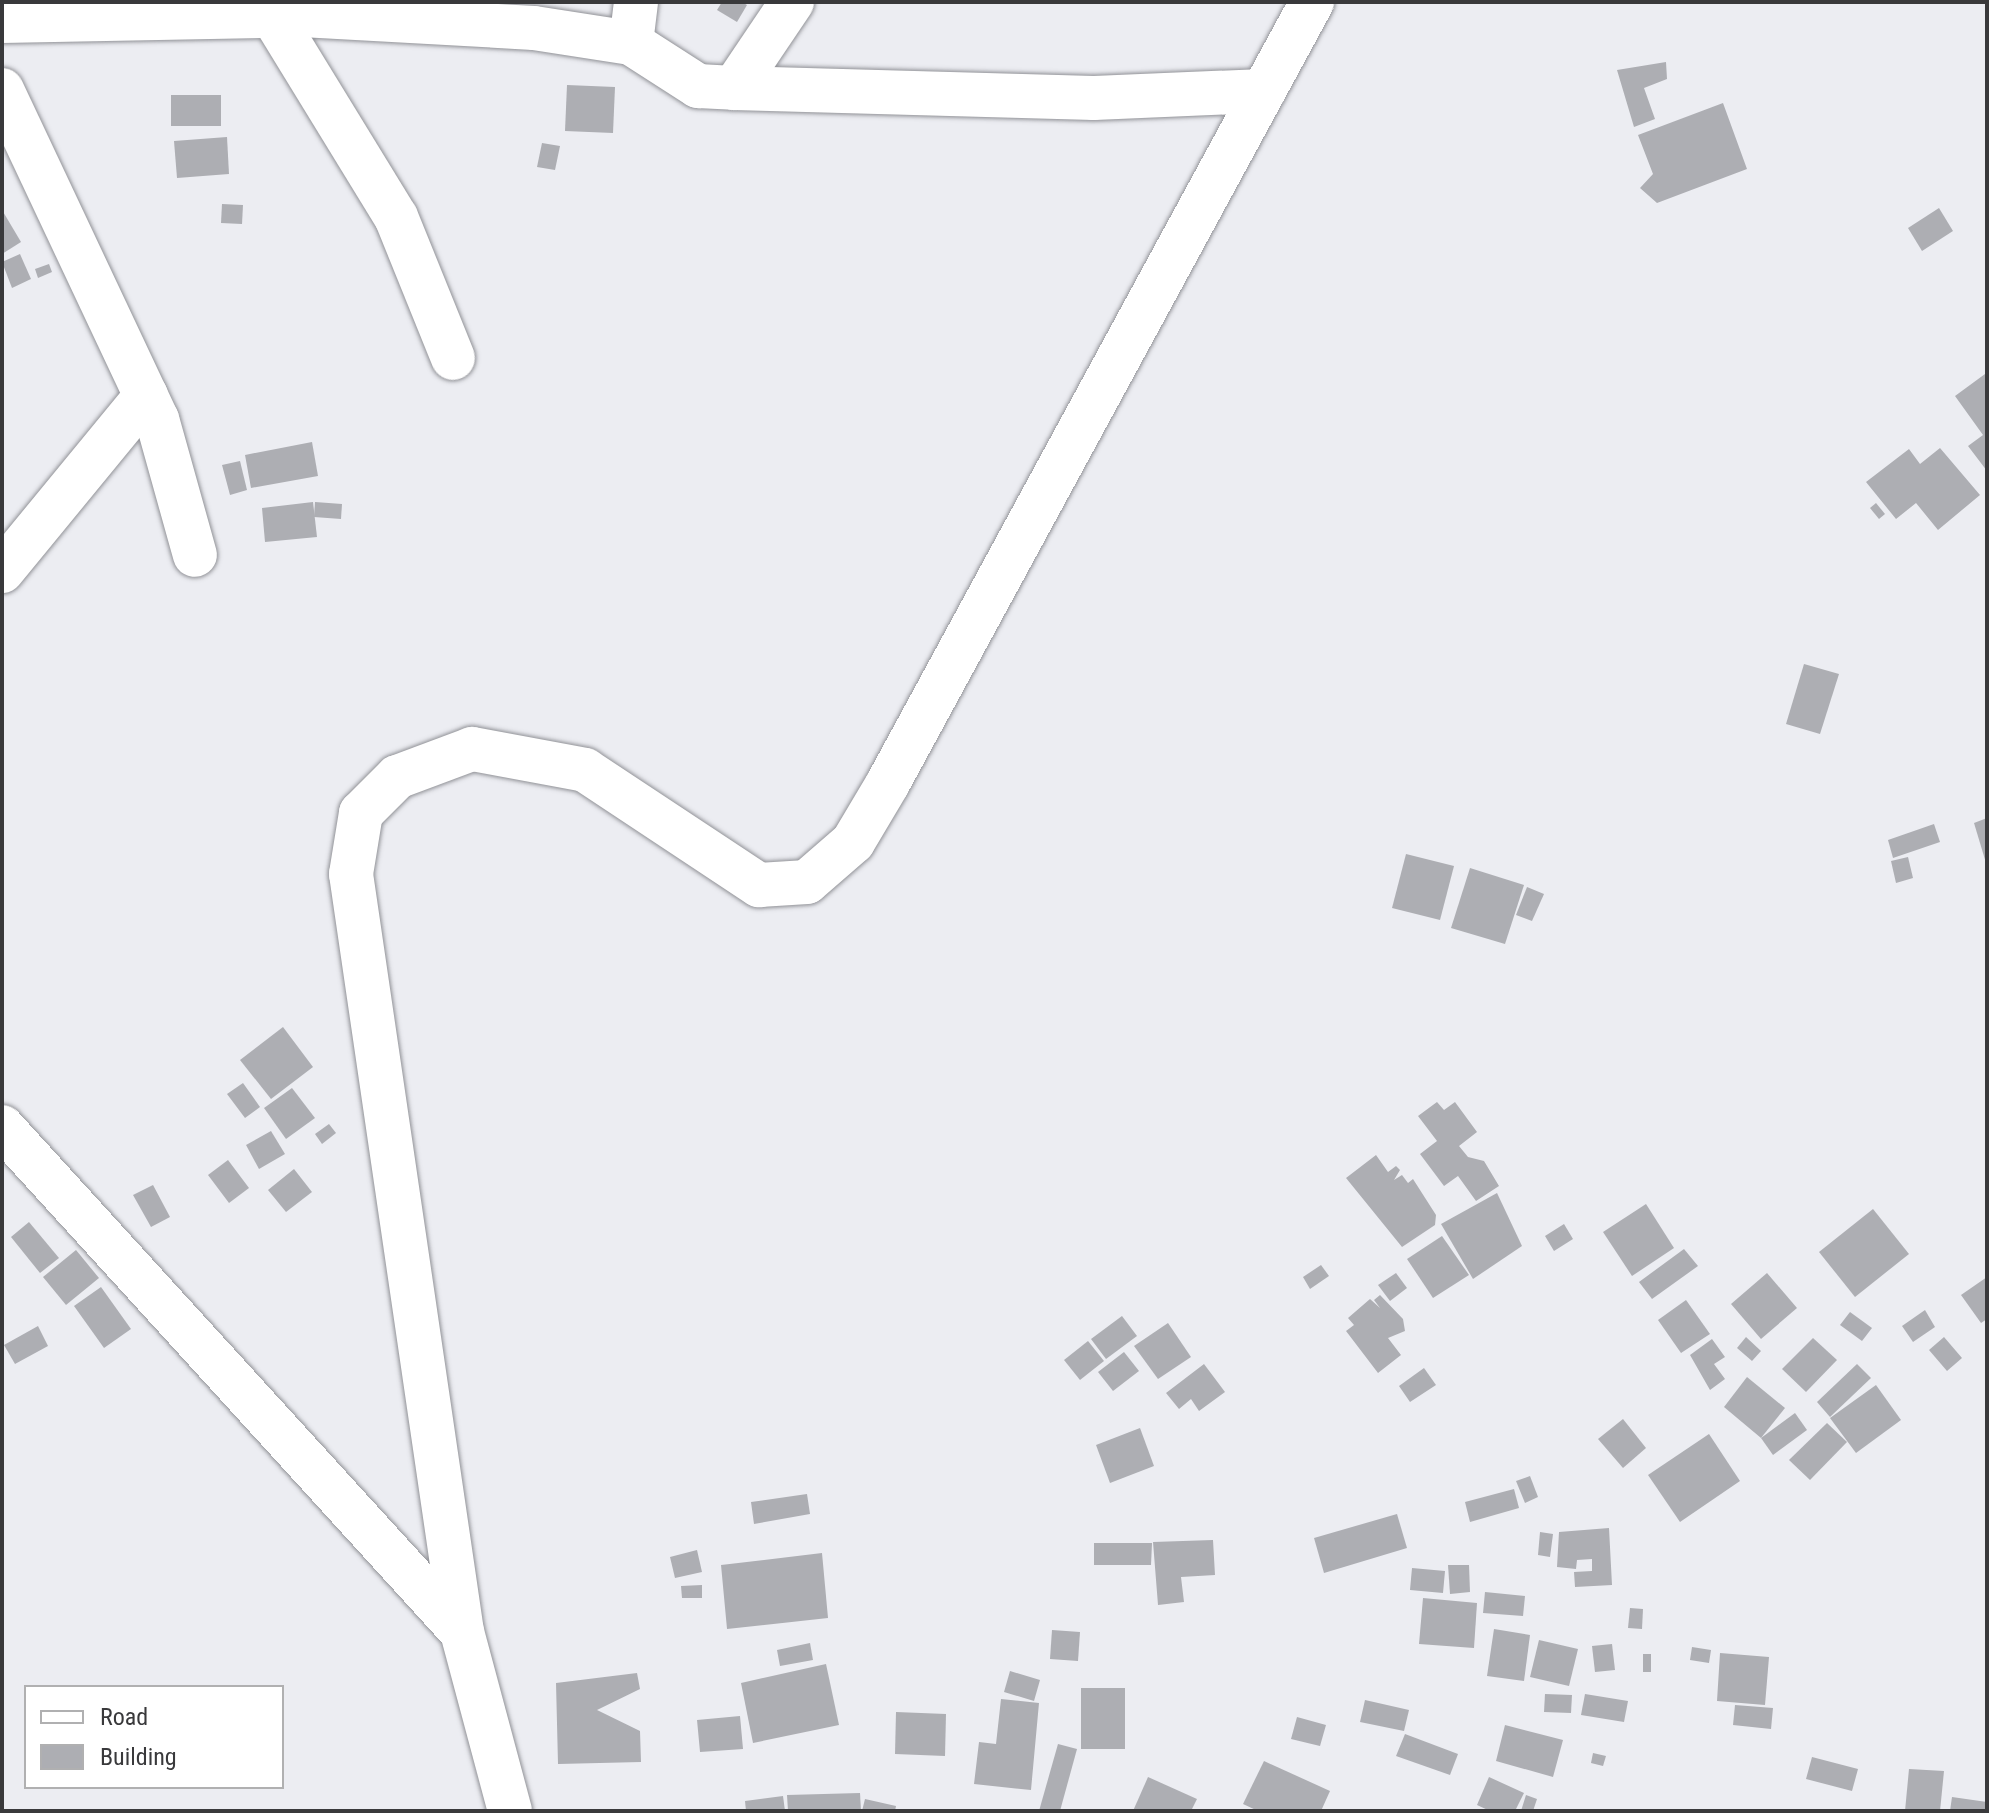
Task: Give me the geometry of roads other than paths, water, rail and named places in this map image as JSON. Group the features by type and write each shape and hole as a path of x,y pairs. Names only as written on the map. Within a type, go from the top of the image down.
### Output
{"street":[{"path":"734,88 792,2"},
{"path":"510,1811 462,1632 351,874 361,813 397,777 472,749 585,770 759,885 807,882 853,842 888,783 1312,2"},
{"path":"2,21 260,10 534,28 634,22 698,86 1094,98 1264,91"},
{"path":"260,10 396,217 453,358"},
{"path":"2,90 146,396 195,555"},
{"path":"2,571 146,396"},
{"path":"2,1127 462,1632"}]}
